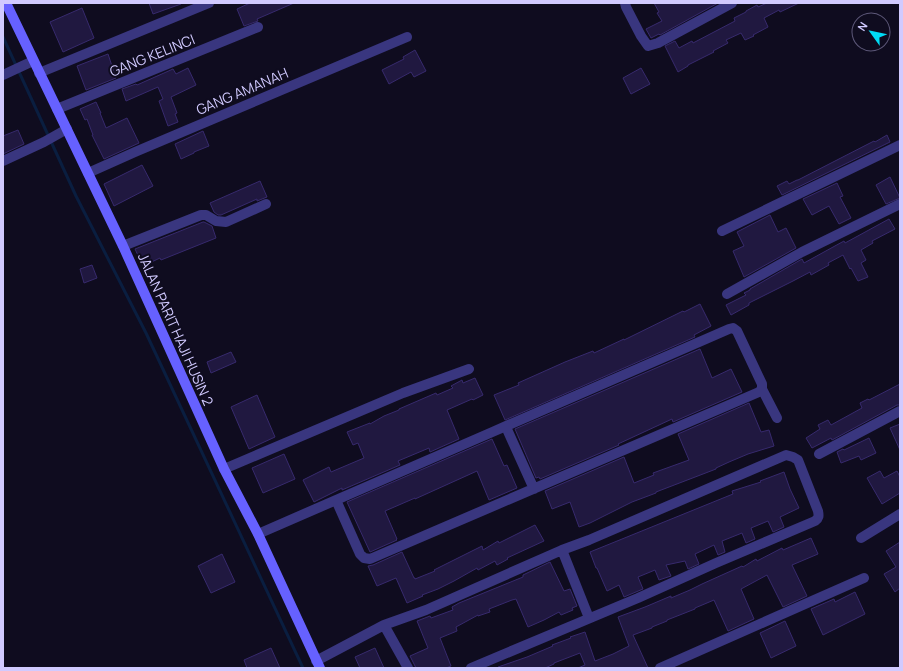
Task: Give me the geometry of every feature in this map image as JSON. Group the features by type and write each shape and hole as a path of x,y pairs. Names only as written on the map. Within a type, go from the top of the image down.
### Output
{"street":[{"path":"40,73 209,3"},
{"path":"625,3 641,36 648,46 658,43 732,3"},
{"name":"JALAN PARIT HAJI HUSIN 2","path":"8,4 33,61 123,246 224,469 258,534 318,664"},
{"name":"GANG KELINCI","path":"57,109 258,27"},
{"name":"GANG AMANAH","path":"88,173 407,37"},
{"path":"6,74 33,61"},
{"path":"3,161 44,142 67,129"},
{"path":"722,231 900,145"},
{"path":"123,246 201,215 206,215 216,221 226,222 266,204"},
{"path":"727,294 802,252 900,204"},
{"path":"258,534 733,328 737,331 762,384 762,389 777,418"},
{"path":"224,469 403,393 469,369"},
{"path":"336,500 360,554 364,558 370,559 759,392 762,389"},
{"path":"819,454 900,411"},
{"path":"506,427 534,489"},
{"path":"318,664 384,625 426,610 562,550 589,540 786,455 798,460 818,512 819,516 815,521 638,598 471,668"},
{"path":"861,538 900,514"},
{"path":"562,550 589,618"},
{"path":"660,668 864,578"},
{"path":"384,625 408,668"}],"building":[{"path":"149,3 180,3 181,4 153,14"},
{"path":"250,3 294,3 257,19 258,21 244,26 237,9"},
{"path":"654,3 718,3 660,35 659,34 651,38 646,29 662,21 657,13 659,12"},
{"path":"767,3 799,3 780,12 779,10 764,18 768,27 753,35 754,36 745,40 741,33 726,40 728,43 678,72 665,46 675,41 679,48 692,41 693,43 735,21 734,18 757,5 758,7"},
{"path":"82,8 94,38 63,52 50,22"},
{"path":"415,50 426,71 414,77 411,72 389,84 382,70 404,59 403,57"},
{"path":"108,54 116,78 86,90 77,66"},
{"path":"188,68 196,85 171,97 177,113 175,114 178,122 168,126 159,101 163,99 158,87 126,101 122,89 136,84 137,85 173,69 176,74"},
{"path":"641,68 650,84 631,94 623,78"},
{"path":"96,102 106,128 127,118 139,143 104,159 92,135 87,119 85,120 80,109"},
{"path":"18,130 24,144 3,154 3,136"},
{"path":"203,131 209,146 181,159 175,144"},
{"path":"887,135 890,142 782,195 777,186 787,181 789,184 798,180"},
{"path":"142,165 153,186 114,206 104,184"},
{"path":"890,177 900,198 886,204 876,185"},
{"path":"260,181 267,197 257,201 257,199 221,215 214,212 210,203"},
{"path":"837,183 843,196 840,197 851,218 839,224 829,206 812,215 803,199"},
{"path":"770,215 778,232 786,228 796,248 744,277 733,251 744,246 737,232"},
{"path":"889,219 895,229 872,241 873,243 861,250 866,260 861,263 868,277 858,281 843,255 811,275 810,272 749,303 749,305 731,315 726,305 746,295 744,293 750,289 802,259 804,263"},
{"path":"203,222 212,226 216,238 161,260 160,258 143,266 135,249"},
{"path":"92,265 97,278 84,283 80,269"},
{"path":"700,304 711,326 694,335 695,337 505,420 494,395 519,385 518,383 565,362 593,351 594,353 624,340"},
{"path":"700,349 712,378 731,369 742,392 673,422 672,419 618,444 619,445 540,479 539,477 536,478 515,429"},
{"path":"231,352 236,362 211,373 207,362"},
{"path":"475,378 483,395 447,410 459,439 430,452 429,448 398,461 400,465 342,490 342,488 314,502 303,480 329,467 331,472 364,458 358,443 353,445 347,432 370,424 384,416 436,393 437,395 453,388 451,386 462,380 463,383"},
{"path":"900,384 900,405 897,405 832,440 831,438 812,448 806,438 820,429 818,425 828,420 831,425 862,408 860,403"},
{"path":"257,395 275,437 249,449 231,407"},
{"path":"749,403 761,432 769,430 774,446 748,454 716,469 656,492 579,527 570,502 552,509 545,491 624,457 634,483 654,475 653,473 689,460 678,434"},
{"path":"900,424 900,450 890,428"},
{"path":"869,438 876,453 861,460 859,456 841,463 837,452"},
{"path":"492,439 504,466 507,465 517,488 489,500 477,471 385,511 397,540 370,552 347,502"},
{"path":"284,454 295,479 263,493 252,468"},
{"path":"880,471 884,478 897,471 900,477 900,493 882,504 867,478"},
{"path":"784,472 799,508 780,517 784,527 773,532 768,521 751,528 755,539 746,543 742,533 722,541 725,552 718,555 714,545 695,554 699,564 688,569 685,561 666,565 671,576 659,580 655,570 638,577 643,589 624,597 619,585 607,591 590,552 733,494 732,491 761,482 760,481"},
{"path":"535,525 544,541 507,558 508,559 497,565 495,561 478,570 477,568 438,589 407,603 396,578 377,586 368,566 402,552 415,579 435,571 434,570 482,546 483,550 498,541 499,543"},
{"path":"811,538 818,554 792,565 807,596 783,607 767,575 741,589 754,619 728,631 714,600 633,635 648,668 578,668 585,665 580,653 545,668 498,668 585,632 595,661 613,654 629,646 618,617 671,596 671,598 742,566 743,567 756,559 757,561 782,548 783,550"},
{"path":"900,542 900,588 895,592 884,574 896,567 886,551"},
{"path":"222,554 235,582 211,593 198,566"},
{"path":"550,562 564,591 570,589 577,606 572,608 573,610 561,615 559,612 528,627 516,599 512,600 489,609 490,612 478,615 456,627 457,631 440,638 451,666 446,668 416,668 410,656 428,648 417,621 430,616 431,618 453,610 452,607 459,603 523,577 523,575"},
{"path":"855,592 865,614 823,635 811,609 834,599 835,602"},
{"path":"785,621 796,646 771,658 760,633"},
{"path":"271,648 280,668 247,668 244,660"},
{"path":"375,648 384,668 360,668 355,657"}],"waterway":[{"path":"3,37 76,196 146,333 303,668"}]}
